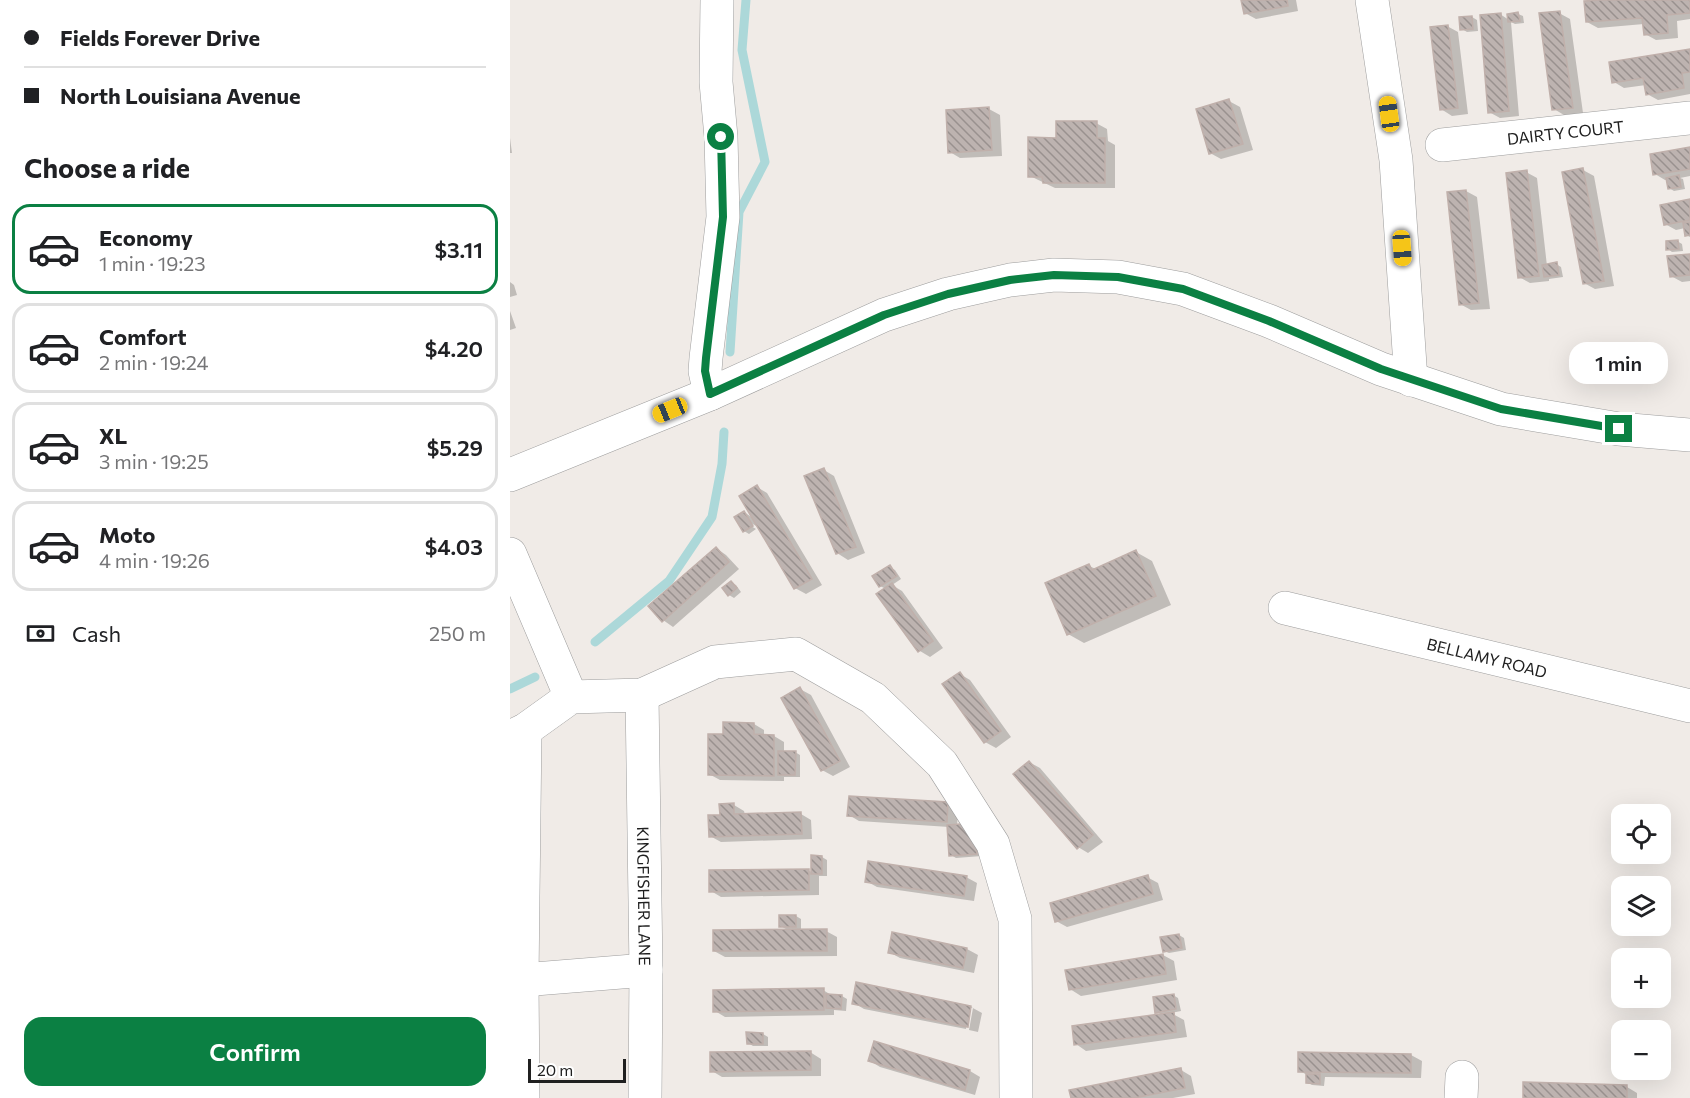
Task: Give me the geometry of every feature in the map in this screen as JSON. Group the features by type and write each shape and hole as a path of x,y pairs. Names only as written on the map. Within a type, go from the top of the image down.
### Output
{"street":[{"path":"710,394 705,371 723,217 721,137 716,82 717,0"},
{"path":"1372,0 1396,160 1411,380"},
{"name":"DAIRTY COURT","path":"1442,145 1690,118"},
{"path":"510,476 710,394 884,315 948,294 1010,280 1054,275 1118,277 1183,289 1269,321 1381,369 1501,409 1619,429 1690,435"},
{"path":"510,554 571,697"},
{"name":"BELLAMY ROAD","path":"1285,608 1690,706"},
{"path":"523,1098 518,734 571,697 642,695 715,662 796,654 873,698 942,764 993,844 1015,919 1016,1098"},
{"name":"KINGFISHER LANE","path":"642,695 646,970 645,1098"},
{"path":"522,980 646,970"}],"building":[{"path":"1241,0 1287,0 1288,6 1244,14"},
{"path":"1690,0 1690,13 1667,15 1668,33 1644,35 1642,18 1586,22 1584,1"},
{"path":"1560,11 1573,108 1552,110 1539,13"},
{"path":"1518,12 1520,21 1508,22 1507,14"},
{"path":"1501,13 1509,111 1488,113 1480,15"},
{"path":"1472,16 1473,29 1460,30 1459,17"},
{"path":"1448,25 1458,108 1440,110 1430,27"},
{"path":"1690,49 1690,72 1682,73 1684,88 1646,95 1643,78 1612,83 1609,62"},
{"path":"1229,99 1243,144 1209,154 1196,109"},
{"path":"989,107 992,150 948,153 946,110"},
{"path":"1056,121 1097,121 1097,138 1105,138 1105,183 1043,183 1042,177 1028,177 1028,137 1056,138"},
{"path":"1690,147 1690,169 1653,175 1650,154"},
{"path":"1583,168 1604,281 1583,284 1562,172"},
{"path":"1527,170 1539,276 1518,278 1506,173"},
{"path":"1679,175 1681,187 1668,189 1666,178"},
{"path":"1466,190 1479,303 1459,305 1447,192"},
{"path":"1690,199 1690,220 1664,225 1660,205"},
{"path":"1690,222 1690,235 1685,236 1683,223"},
{"path":"1678,240 1679,249 1666,250 1666,241"},
{"path":"1690,254 1690,275 1670,277 1667,256"},
{"path":"1557,262 1559,275 1544,277 1542,265"},
{"path":"824,468 856,547 836,554 804,476"},
{"path":"757,485 812,579 794,589 739,496"},
{"path":"744,511 753,526 743,532 734,517"},
{"path":"716,547 729,562 662,622 648,606"},
{"path":"1136,550 1156,596 1067,635 1045,583 1089,564 1092,570"},
{"path":"890,565 897,576 879,587 872,576"},
{"path":"731,581 737,588 728,596 722,588"},
{"path":"892,583 933,641 918,652 876,594"},
{"path":"960,672 1001,731 984,743 942,684"},
{"path":"800,687 840,761 821,771 781,698"},
{"path":"723,722 754,723 754,734 774,735 774,776 708,775 708,734 723,734"},
{"path":"778,751 796,751 795,775 778,775"},
{"path":"1029,761 1093,835 1077,849 1013,774"},
{"path":"849,796 948,802 947,822 847,816"},
{"path":"734,803 734,814 801,812 802,834 709,837 708,815 720,815 719,804"},
{"path":"975,823 977,854 949,856 947,825"},
{"path":"811,855 822,856 822,874 811,874"},
{"path":"868,861 967,876 964,896 865,882"},
{"path":"809,869 809,890 709,892 709,870"},
{"path":"1148,875 1153,894 1055,922 1050,903"},
{"path":"779,915 796,915 796,927 779,927"},
{"path":"827,929 827,951 713,951 713,930"},
{"path":"892,932 967,948 963,968 888,953"},
{"path":"1179,934 1182,948 1163,952 1160,937"},
{"path":"1163,954 1166,974 1069,990 1065,970"},
{"path":"856,982 971,1006 968,1027 852,1004"},
{"path":"824,988 824,1010 713,1012 713,990"},
{"path":"826,994 842,995 841,1009 826,1008"},
{"path":"1174,994 1176,1009 1155,1013 1153,997"},
{"path":"1174,1012 1176,1032 1074,1045 1072,1026"},
{"path":"746,1032 763,1033 763,1044 747,1044"},
{"path":"874,1041 970,1070 965,1090 868,1061"},
{"path":"811,1051 811,1070 710,1072 710,1052"},
{"path":"1298,1052 1411,1054 1411,1073 1298,1072"},
{"path":"1181,1068 1185,1088 1134,1098 1071,1098 1069,1090"},
{"path":"1306,1074 1320,1074 1320,1084 1306,1083"},
{"path":"1523,1082 1627,1085 1627,1098 1523,1098"}],"waterway":[{"path":"730,352 739,212 765,162 742,50 746,0"},
{"path":"595,642 669,581 712,517 722,464 724,432"},
{"path":"510,689 535,677"}],"route":[{"path":"721,137 723,217 705,371 710,394 884,315 948,294 1010,280 1054,275 1118,277 1183,289 1269,321 1381,369 1501,409 1619,429"}]}
